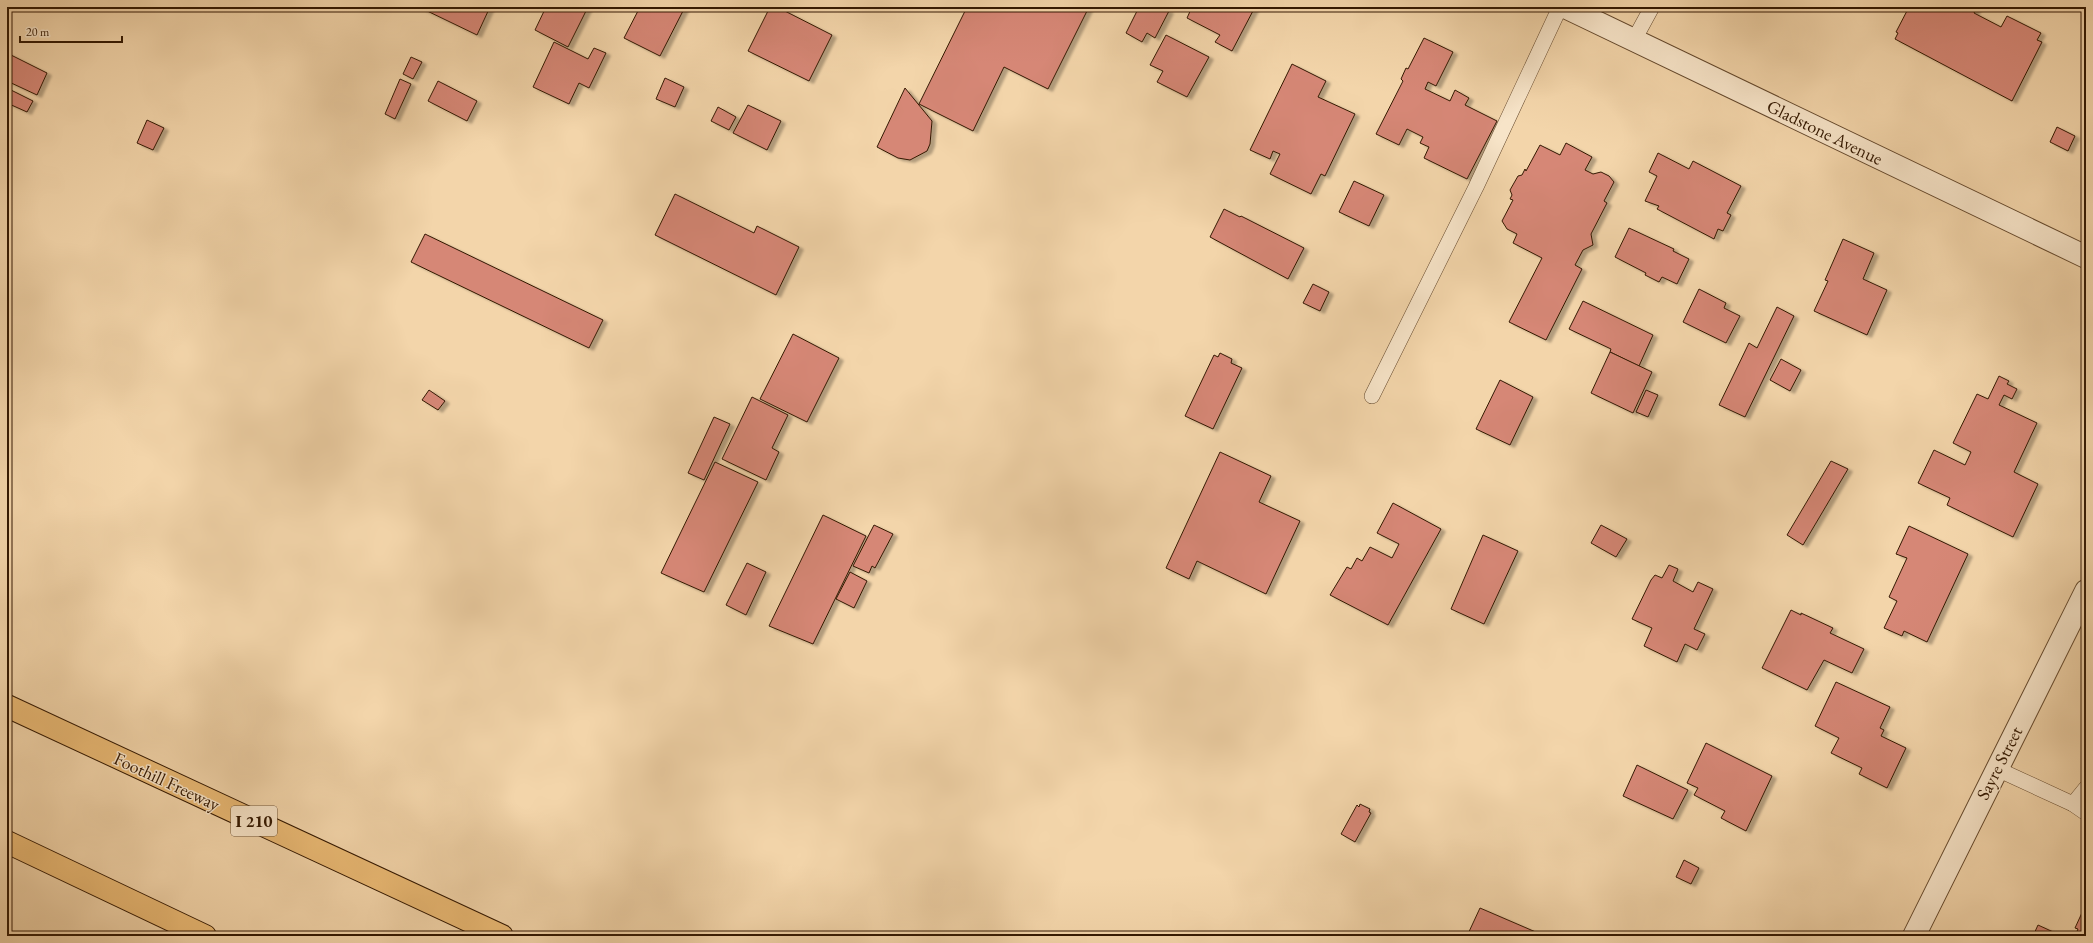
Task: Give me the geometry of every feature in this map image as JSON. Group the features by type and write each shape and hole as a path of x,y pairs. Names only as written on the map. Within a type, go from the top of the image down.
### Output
{"highway":[{"name":"Foothill Freeway","path":"7,706 502,936"},
{"path":"7,842 206,936"}],"street":[{"name":"Gladstone Avenue","path":"1565,7 2086,258"},
{"name":"Sayre Street","path":"1914,936 2086,591"}],"lane":[{"path":"1372,396 1476,187 1560,7"},
{"path":"1634,40 1652,7"},
{"path":"1997,769 2074,804 2086,813"},
{"path":"2074,804 2086,788"}],"building":[{"path":"421,7 490,7 477,35"},
{"path":"546,7 588,7 568,47 535,30"},
{"path":"640,7 685,7 660,56 624,38"},
{"path":"770,7 777,7 832,35 809,81 748,51"},
{"path":"967,7 1089,7 1048,89 1004,67 973,131 919,104"},
{"path":"1139,7 1161,7 1169,11 1155,38 1147,33 1142,42 1126,33"},
{"path":"1192,7 1255,7 1232,51 1215,42 1220,35 1187,18"},
{"path":"1909,7 1977,7 1974,13 2001,27 2007,16 2041,33 2037,40 2042,42 2012,101 1895,39 1898,33 1896,32"},
{"path":"1166,35 1209,57 1187,97 1157,82 1163,71 1150,65"},
{"path":"1424,38 1453,52 1436,86 1428,82 1425,89 1450,101 1455,90 1469,98 1465,105 1497,121 1467,179 1424,158 1429,147 1420,143 1423,137 1407,129 1399,145 1376,134 1403,81 1401,79 1406,68 1408,69"},
{"path":"554,42 588,59 594,48 606,53 589,88 579,83 569,104 533,87"},
{"path":"7,53 47,73 37,95 7,81"},
{"path":"411,57 422,62 413,79 403,74"},
{"path":"1292,64 1326,81 1318,97 1355,114 1325,176 1321,174 1311,194 1270,174 1280,154 1273,151 1270,159 1250,150"},
{"path":"665,78 684,87 675,107 656,99"},
{"path":"400,79 411,84 395,119 385,114"},
{"path":"438,81 477,101 467,121 428,101"},
{"path":"905,88 932,121 930,144 927,151 910,160 898,158 877,147"},
{"path":"11,90 33,101 27,112 7,103"},
{"path":"748,105 781,121 767,150 733,133"},
{"path":"718,107 736,117 729,130 711,121"},
{"path":"147,120 164,128 153,150 137,143"},
{"path":"2057,127 2075,136 2068,151 2050,142"},
{"path":"1566,143 1592,157 1585,170 1593,174 1601,172 1609,176 1614,182 1604,201 1607,203 1591,234 1593,245 1583,250 1575,265 1582,269 1546,340 1509,322 1542,258 1513,243 1517,234 1507,229 1502,221 1513,200 1510,199 1512,195 1510,190 1518,176 1522,175 1525,169 1526,171 1540,145 1560,155"},
{"path":"1658,153 1689,169 1693,161 1741,186 1727,213 1731,215 1723,231 1718,229 1714,239 1657,209 1659,206 1645,201 1657,176 1649,172"},
{"path":"1354,181 1384,195 1369,226 1339,212"},
{"path":"675,194 754,233 757,226 799,247 776,295 655,235"},
{"path":"1224,209 1304,248 1288,279 1210,237"},
{"path":"1629,228 1674,249 1673,251 1689,259 1677,284 1662,277 1659,282 1645,275 1646,273 1615,257"},
{"path":"425,234 603,320 589,348 411,262"},
{"path":"1843,239 1874,253 1863,279 1887,290 1867,335 1814,311 1828,281 1825,280"},
{"path":"1313,284 1329,292 1320,311 1303,303"},
{"path":"1699,289 1726,303 1724,308 1740,316 1726,343 1683,322"},
{"path":"1583,301 1653,335 1639,366 1610,352 1611,349 1569,329"},
{"path":"1777,307 1794,316 1745,417 1719,405 1749,343 1757,348"},
{"path":"793,334 839,358 807,422 760,399"},
{"path":"1610,352 1652,372 1633,413 1591,393"},
{"path":"1220,353 1232,359 1231,363 1242,368 1213,429 1185,416 1214,355 1218,357"},
{"path":"1781,359 1801,370 1790,391 1770,380"},
{"path":"1999,376 2009,381 2007,384 2017,389 2012,399 2004,395 1999,405 2037,423 2014,472 2038,484 2013,537 1947,505 1950,498 1918,483 1934,450 1965,465 1971,452 1953,443 1977,394 1988,399"},
{"path":"1500,380 1533,397 1510,445 1476,429"},
{"path":"429,390 445,401 438,410 422,400"},
{"path":"1646,390 1658,395 1648,417 1636,412"},
{"path":"752,397 788,415 772,448 779,452 766,480 722,459"},
{"path":"714,417 730,424 704,480 688,473"},
{"path":"1220,452 1271,476 1259,502 1300,521 1266,594 1197,561 1189,579 1166,568"},
{"path":"1831,461 1848,469 1803,545 1787,535"},
{"path":"715,462 758,482 704,592 661,573"},
{"path":"1393,503 1441,529 1388,625 1330,595 1347,567 1351,569 1357,558 1362,561 1370,547 1392,558 1399,544 1377,533"},
{"path":"823,515 866,536 813,644 769,626"},
{"path":"874,525 893,534 875,568 872,566 869,573 853,566"},
{"path":"1601,525 1627,539 1616,557 1591,543"},
{"path":"1909,526 1968,554 1927,642 1904,631 1902,636 1884,628 1897,601 1889,597 1907,558 1896,554"},
{"path":"1483,535 1518,551 1484,624 1451,609"},
{"path":"747,563 766,572 746,615 726,605"},
{"path":"1669,565 1678,569 1673,581 1693,592 1698,582 1713,589 1694,629 1705,634 1697,650 1685,644 1677,662 1644,646 1652,628 1632,619 1651,580 1655,575 1662,578"},
{"path":"850,572 867,581 854,608 836,599"},
{"path":"1791,610 1833,628 1830,633 1864,649 1852,673 1824,660 1807,690 1762,668"},
{"path":"1836,682 1890,707 1880,728 1884,730 1881,736 1906,748 1887,788 1859,774 1862,768 1831,753 1839,738 1815,726"},
{"path":"1706,743 1772,776 1746,831 1721,818 1725,811 1694,795 1698,788 1687,783"},
{"path":"1637,765 1688,790 1673,819 1623,796"},
{"path":"1360,804 1370,809 1369,812 1371,813 1355,842 1341,834 1357,805 1359,807"},
{"path":"1684,860 1699,868 1691,884 1676,877"},
{"path":"2086,904 2086,936 2075,936 2078,929 2075,928"},
{"path":"1480,908 1538,933 1536,936 1467,936"},
{"path":"2038,925 2062,936 2033,936"}]}
